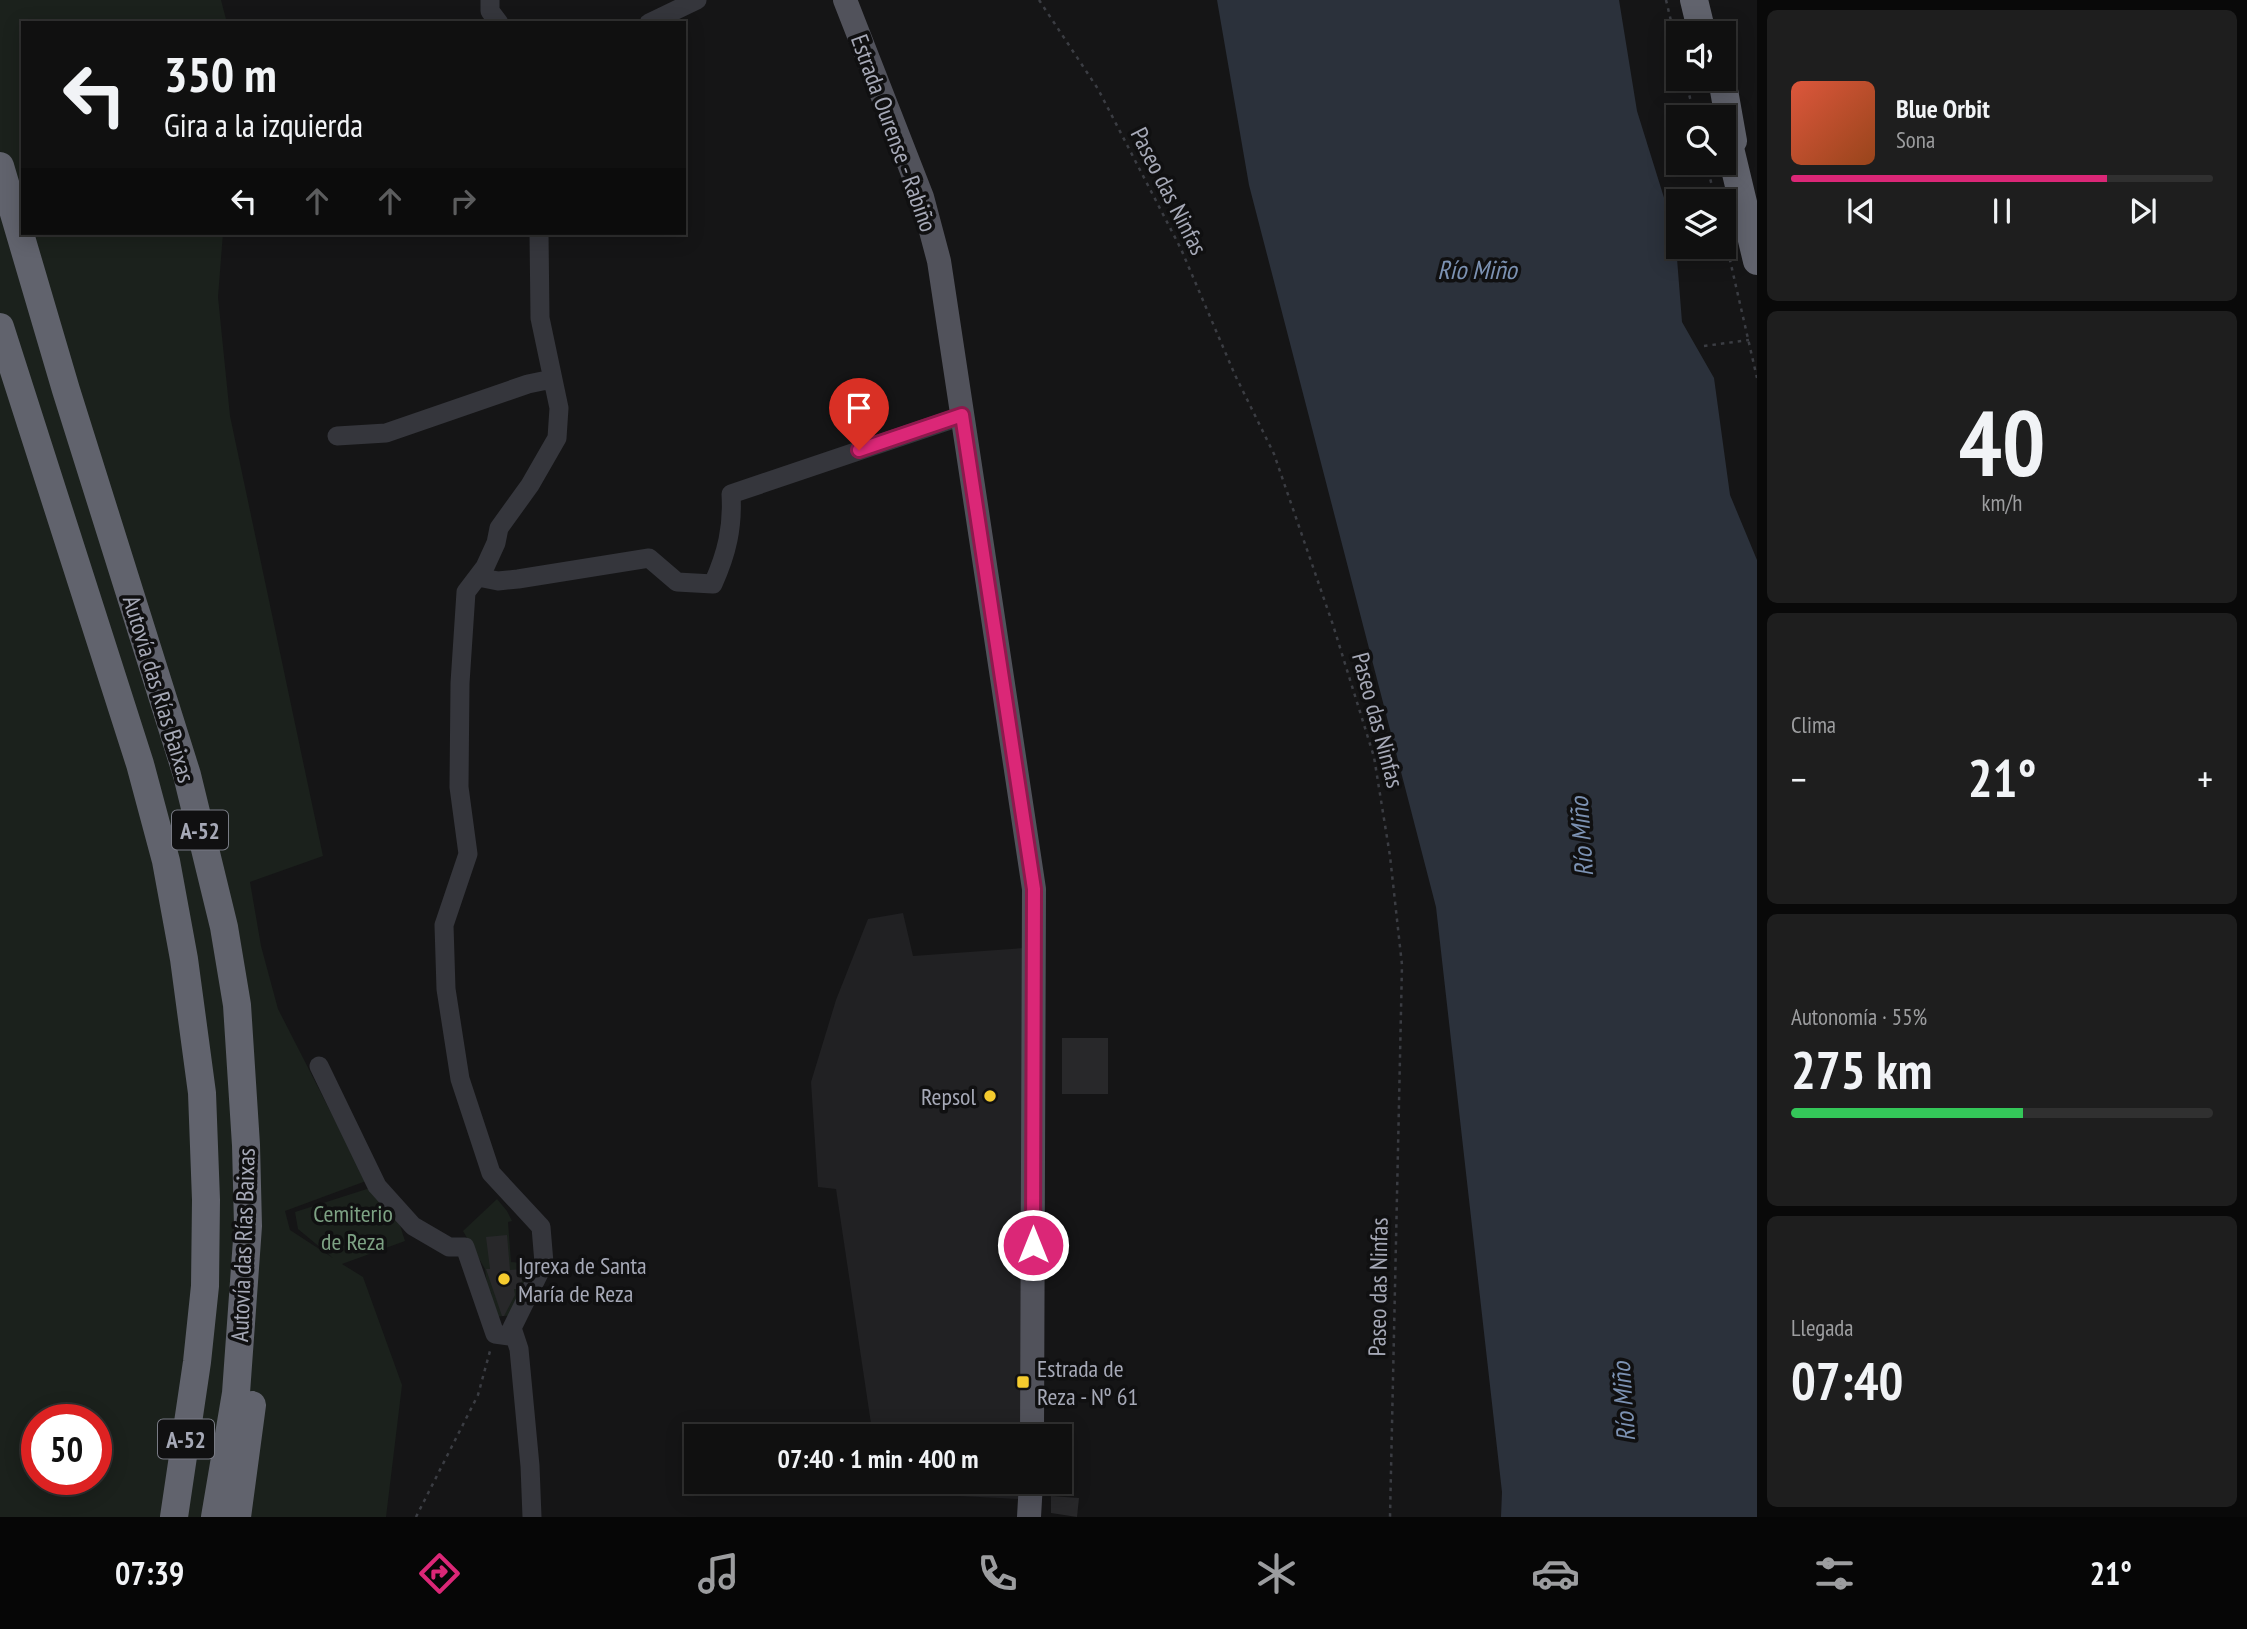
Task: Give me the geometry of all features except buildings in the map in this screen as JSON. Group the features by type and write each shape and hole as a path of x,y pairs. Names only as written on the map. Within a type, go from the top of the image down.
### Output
{"highway":[{"path":"1694,0 1699,21"},
{"path":"1709,0 1712,21"},
{"path":"1724,91 1746,214"},
{"name":"Autovía das Rías Baixas","path":"0,166 66,390 187,775 224,927 237,1006 248,1226 236,1393 215,1517"},
{"path":"1736,173 1757,261"},
{"name":"Autovía das Rías Baixas","path":"0,327 140,764 166,862 180,934 202,1093 206,1200 205,1286 197,1362 174,1517"},
{"path":"187,775 223,872 249,1004 260,1103 262,1282 256,1365 237,1517"},
{"path":"159,1517 176,1416 197,1362"}],"main road":[{"name":"Estrada Ourense - Rabiño","path":"845,0 922,197 939,261 1034,889 1032,1424"},
{"path":"1029,1517 1030,1494"}],"street":[{"path":"490,0 490,11 498,21"},
{"path":"653,21 697,0"},
{"path":"532,1517 519,1349 512,1328 544,1264 541,1227 491,1173 460,1079 446,989 444,925 468,854 459,787 460,683 466,592 485,567 496,543 499,528 530,485 557,438 559,408 540,318 539,235"},
{"path":"337,436 386,433 528,384 552,379"},
{"path":"478,577 498,581 518,579 649,558 677,582 713,584 723,562 733,520 731,494 962,415"},
{"path":"318,1066 377,1186 414,1226 449,1247 464,1247 495,1334 515,1337"}],"path":[{"name":"Paseo das Ninfas","path":"1039,0 1098,89 1162,212 1181,249 1235,375 1274,454 1333,625 1374,757 1390,856 1402,965 1390,1517"},
{"path":"1666,0 1671,21"},
{"path":"1730,259 1757,378"},
{"path":"1704,346 1749,340"},
{"path":"416,1517 478,1395 495,1334"}],"shaded area":[{"path":"903,913 913,956 1024,948 1021,1424 871,1424 836,1189 818,1187 811,1082 836,1000 868,919"},
{"path":"921,1494 1020,1494 1020,1499"}],"green space":[{"name":"Cemiterio de Reza","path":"0,0 221,0 226,21 21,21 21,235 223,235 218,297 230,416 323,856 250,882 261,946 278,1009 366,1181 285,1211 290,1230 333,1258 298,1229 295,1212 370,1188 397,1216 405,1241 342,1264 363,1277 402,1385 386,1517 0,1517"},
{"path":"497,1199 512,1221 508,1222 511,1262 523,1263 523,1273 532,1274 517,1315 493,1317 491,1292 488,1292 485,1269 463,1231"}],"water":[{"name":"Río Miño","path":"1217,0 1619,0 1637,111 1666,204 1666,259 1677,259 1682,322 1714,378 1730,495 1757,560 1757,1517 1501,1517 1502,1492 1436,907 1249,185"}],"place":[{"name":"Repsol","path":"990,1096"},
{"name":"Igrexa de Santa María de Reza","path":"504,1279"},
{"name":"Estrada de Reza - Nº 61","path":"1023,1382"}],"route":[{"path":"859,450 962,415 1034,889 1033,1245"}]}
